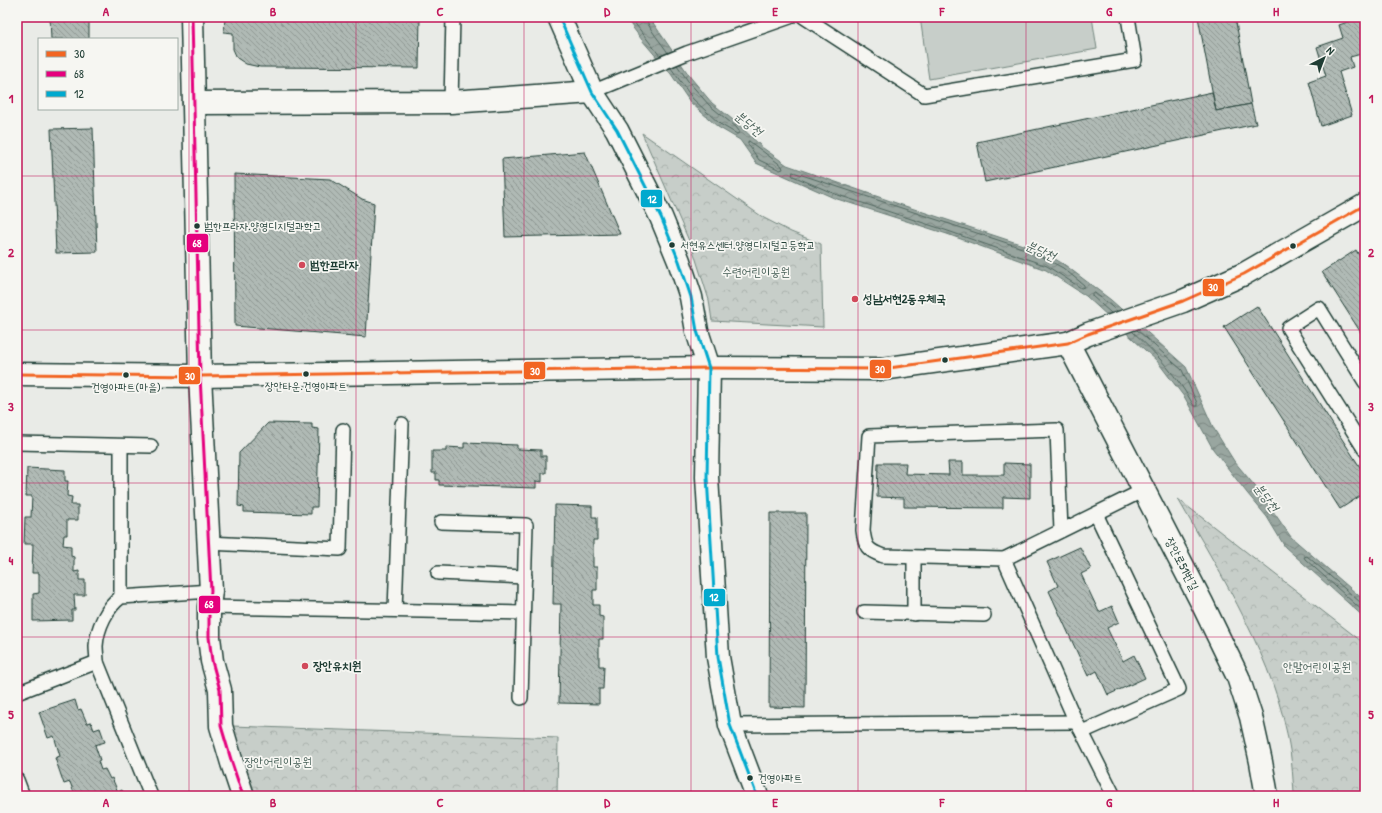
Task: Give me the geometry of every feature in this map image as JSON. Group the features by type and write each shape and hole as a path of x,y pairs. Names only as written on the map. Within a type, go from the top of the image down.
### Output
{"street":[{"path":"192,17 200,376 210,599 209,637 212,661 220,690 221,726 243,796"},
{"path":"559,17 599,89 617,130 661,217 680,261 689,290 697,331 709,368 707,477 718,657 730,725 750,774 757,796"},
{"path":"194,103 451,102 599,89"},
{"path":"17,374 200,376 709,368 882,369 1068,343 1088,334 1183,301 1244,274 1365,205"},
{"name":"장안로51번길","path":"1068,343 1202,603 1238,677 1251,717 1267,796"}],"lane":[{"path":"451,102 453,17"},
{"path":"599,89 687,53 790,17"},
{"path":"804,17 924,95 1134,60 1128,17"},
{"path":"1365,382 1319,308 1288,328 1365,450"},
{"path":"395,610 402,424"},
{"path":"208,543 340,549 343,430"},
{"path":"1061,531 1057,430 868,436 863,530 865,542 871,552 883,556 1004,559 1096,514 1144,490"},
{"path":"17,442 151,446"},
{"path":"121,446 121,597"},
{"path":"730,725 1079,727 1179,689 1096,514"},
{"path":"441,522 526,525 521,698"},
{"path":"914,557 914,614"},
{"path":"1004,559 1079,727 1114,796"},
{"path":"438,573 525,577"},
{"path":"151,796 97,662 96,646 99,630 105,616 115,601 121,597 210,599 395,610 524,613"},
{"path":"864,612 984,615"},
{"path":"17,693 97,662"},
{"path":"17,780 23,796"}],"green space":[{"path":"920,17 1092,17 1097,49 929,79"},
{"name":"수련어린이공원","path":"642,133 764,218 791,232 821,244 823,327 712,321 709,300 693,250"},
{"name":"안말어린이공원","path":"1178,499 1365,644 1365,794 1294,793 1290,750 1283,717 1273,685 1260,652 1229,589"},
{"name":"장안어린이공원","path":"232,726 558,738 557,796 253,796"}],"water":[{"path":"625,17 649,17 691,78 712,103 738,124 763,148 787,165 1029,247 1050,256 1065,265 1111,300 1186,367 1214,429 1234,461 1259,491 1291,537 1365,601 1365,618 1285,547 1267,517 1213,449 1185,398 1157,361 1086,296 1046,270 947,234 834,198 756,163 740,140 718,127 690,102 671,74 642,40"}],"building":[{"path":"50,17 89,17 89,38 51,38"},
{"path":"225,17 420,17 419,68 260,67 246,64 237,58 233,49 233,33 224,32"},
{"path":"1198,17 1235,17 1251,104 1216,111"},
{"path":"1362,17 1365,26 1365,53 1350,57 1353,67 1339,72 1352,115 1321,126 1309,82 1326,76 1317,47 1343,38 1339,25"},
{"path":"1212,92 1216,111 1251,104 1256,124 985,182 977,142"},
{"path":"93,128 97,252 56,253 51,129"},
{"path":"585,152 620,234 505,237 502,159"},
{"name":"범한프라자","path":"234,174 330,179 362,199 374,203 366,337 235,326"},
{"path":"1356,250 1365,265 1365,339 1322,272"},
{"path":"1257,306 1365,475 1365,493 1340,509 1224,327"},
{"path":"268,423 312,424 312,428 319,429 317,507 311,507 311,514 244,512 244,507 238,506 239,453"},
{"path":"464,443 517,445 517,449 541,450 541,456 546,456 546,473 542,473 542,482 536,481 536,488 439,485 439,480 436,480 436,473 432,473 432,451 446,451 446,447 464,448"},
{"path":"948,462 963,462 963,475 1004,475 1004,463 1030,464 1030,498 1003,497 1003,508 904,507 904,498 877,497 878,463 906,463 905,474 949,475"},
{"path":"27,468 65,470 65,481 68,481 67,496 72,497 71,505 78,505 78,520 67,520 67,535 64,535 63,545 71,546 71,556 74,557 74,572 79,571 79,580 85,580 85,595 74,595 75,610 72,610 72,620 33,621 33,594 39,593 39,573 32,573 33,544 24,544 25,517 31,517 32,496 26,496"},
{"path":"555,505 592,506 592,517 597,517 597,540 593,540 593,567 597,567 597,590 593,590 593,605 599,605 599,616 603,617 603,639 599,639 599,666 604,666 603,689 599,689 599,704 559,703 561,604 553,604"},
{"path":"770,513 806,513 805,708 769,707"},
{"path":"1080,547 1091,569 1081,574 1099,612 1112,606 1119,622 1107,628 1123,661 1134,655 1145,678 1108,695 1097,671 1088,676 1049,591 1058,586 1047,562"},
{"path":"75,700 78,710 81,709 87,723 91,722 94,730 100,728 105,742 95,745 100,760 98,761 101,770 105,769 110,779 112,778 118,792 122,790 125,796 75,796 70,782 64,784 55,758 60,756 54,736 48,738 39,712"}],"transit line":[{"name":"68","path":"192,17 200,376 211,591 209,607 209,637 212,661 220,690 221,726 243,796"},
{"name":"12","path":"559,17 592,92 617,130 661,217 679,261 691,297 697,331 709,368 707,477 718,657 730,725 757,796"},
{"name":"30","path":"17,374 200,376 709,368 882,369 1068,343 1088,334 1183,301 1244,274 1365,205"}],"place":[{"name":"범한프라자.양영디지털과학고","path":"197,226"},
{"name":"서현유스센터.양영디지털고등학교","path":"672,245"},
{"name":"범한프라자","path":"302,265"},
{"name":"성남서현2동우체국","path":"855,299"},
{"name":"장안타운.건영아파트","path":"306,374"},
{"name":"건영아파트(마을)","path":"126,375"},
{"name":"장안유치원","path":"305,666"},
{"name":"건영아파트","path":"750,778"}],"water label":[{"name":"분당천","path":"749,123"},
{"name":"분당천","path":"1041,250"},
{"name":"분당천","path":"1267,497"}]}
